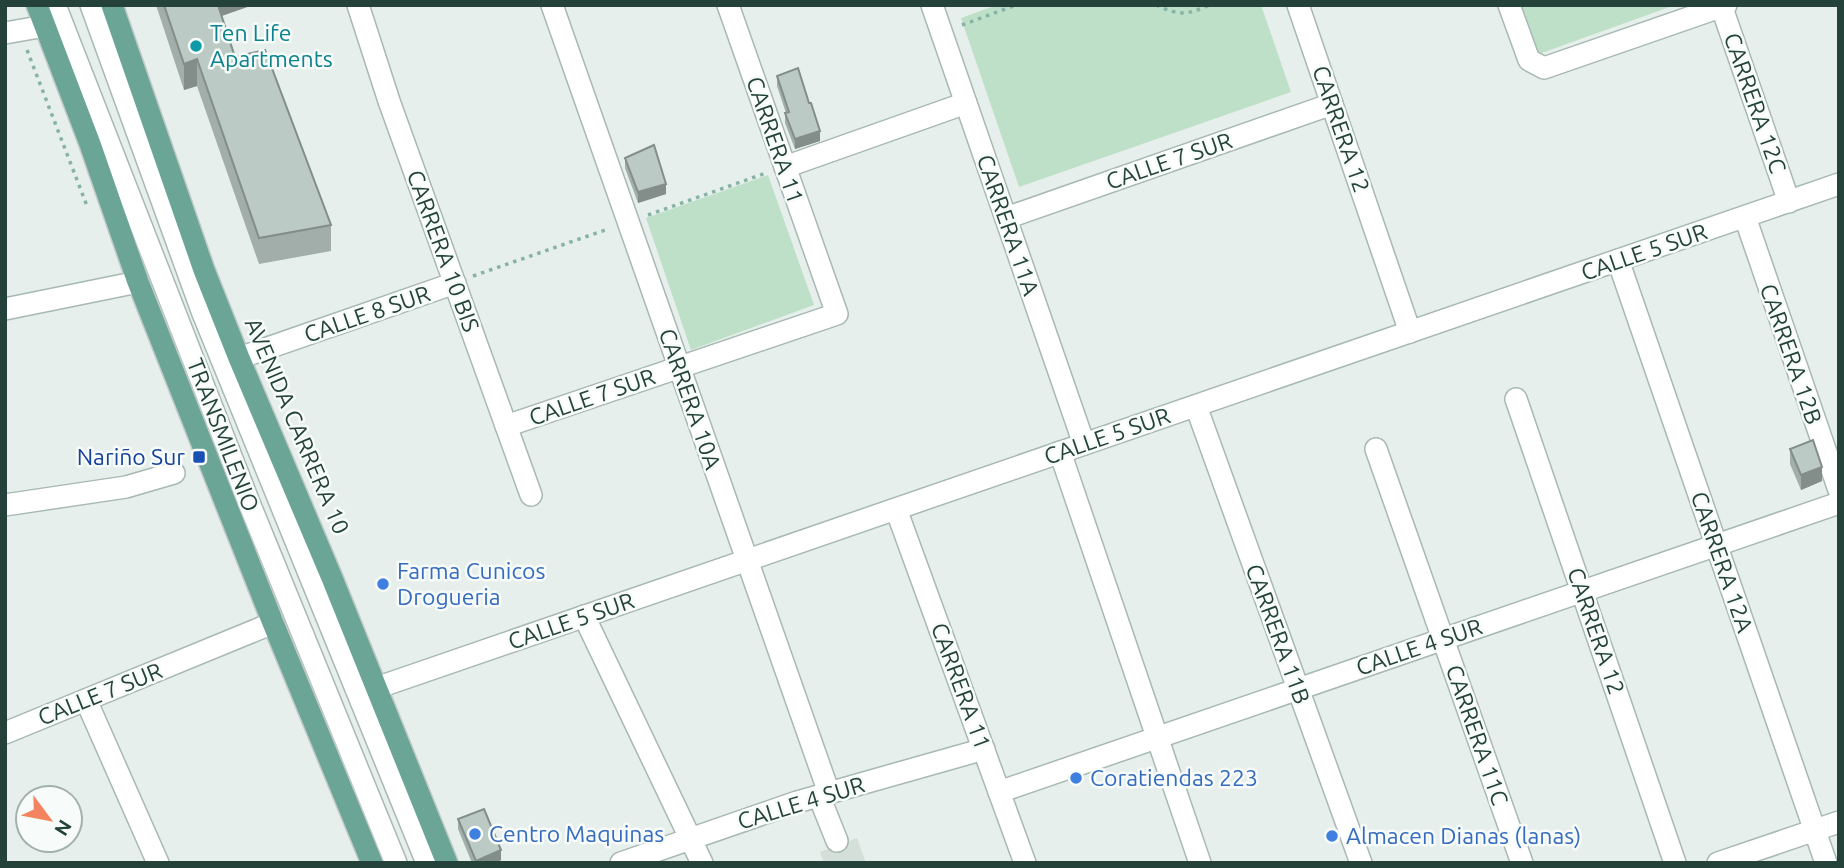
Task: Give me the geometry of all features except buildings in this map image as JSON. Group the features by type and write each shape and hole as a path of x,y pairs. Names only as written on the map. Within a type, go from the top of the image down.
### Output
{"main road":[{"path":"37,5 90,144 138,282 273,623 372,863"},
{"name":"AVENIDA CARRERA 10","path":"115,6 176,192 239,358 332,578 447,863"}],"street":[{"name":"TRANSMILENIO","path":"55,5 250,505 396,863"},
{"name":"TRANSMILENIO","path":"91,5 202,311 428,863"},
{"name":"CARRERA 10 BIS","path":"358,5 389,101 531,495"},
{"name":"CARRERA 10A","path":"552,5 747,560 837,841"},
{"name":"CARRERA 11","path":"728,5 836,314"},
{"name":"CARRERA 11A","path":"932,5 1084,444"},
{"name":"CARRERA 12","path":"1298,5 1410,332"},
{"path":"1510,5 1529,60 1544,68 1723,6"},
{"name":"CARRERA 12C","path":"1723,6 1789,202"},
{"path":"5,33 45,26"},
{"path":"785,167 966,103"},
{"name":"CALLE 7 SUR","path":"1006,218 1332,104"},
{"name":"CALLE 5 SUR","path":"376,688 1839,184"},
{"name":"CARRERA 12B","path":"1745,217 1839,490"},
{"name":"CARRERA 12A","path":"1618,260 1826,863"},
{"path":"5,309 138,282"},
{"name":"CALLE 8 SUR","path":"239,358 455,283"},
{"name":"CALLE 7 SUR","path":"506,426 836,314"},
{"name":"CARRERA 12","path":"1516,399 1675,863"},
{"name":"CARRERA 11B","path":"1196,406 1361,863"},
{"name":"CARRERA 11C","path":"1376,449 1522,863"},
{"path":"1059,452 1200,863"},
{"path":"5,505 126,487 174,473"},
{"name":"CALLE 4 SUR","path":"999,792 1839,503"},
{"name":"CARRERA 11","path":"896,509 1025,863"},
{"path":"584,616 702,863"},
{"name":"CALLE 7 SUR","path":"5,733 273,623"},
{"path":"86,700 158,863"},
{"name":"CALLE 4 SUR","path":"621,863 824,794 984,749"},
{"path":"1718,863 1839,822"}],"path":[{"path":"941,32 1016,5"},
{"path":"1156,5 1187,14 1210,5"}],"shaded area":[{"path":"857,838 866,863 824,863 820,852"}],"green space":[{"path":"997,5 1261,5 1291,92 1019,187 961,18"},
{"path":"1521,5 1675,5 1539,54"},
{"path":"768,175 814,305 691,350 646,218"}],"place":[{"name":"Ten Life Apartments","path":"196,46"},
{"name":"Nariño Sur","path":"199,457"},
{"name":"Farma Cunicos Drogueria","path":"383,584"},
{"name":"Coratiendas 223","path":"1076,778"},
{"name":"Centro Maquinas","path":"475,834"},
{"name":"Almacen Dianas (lanas)","path":"1332,836"}]}
